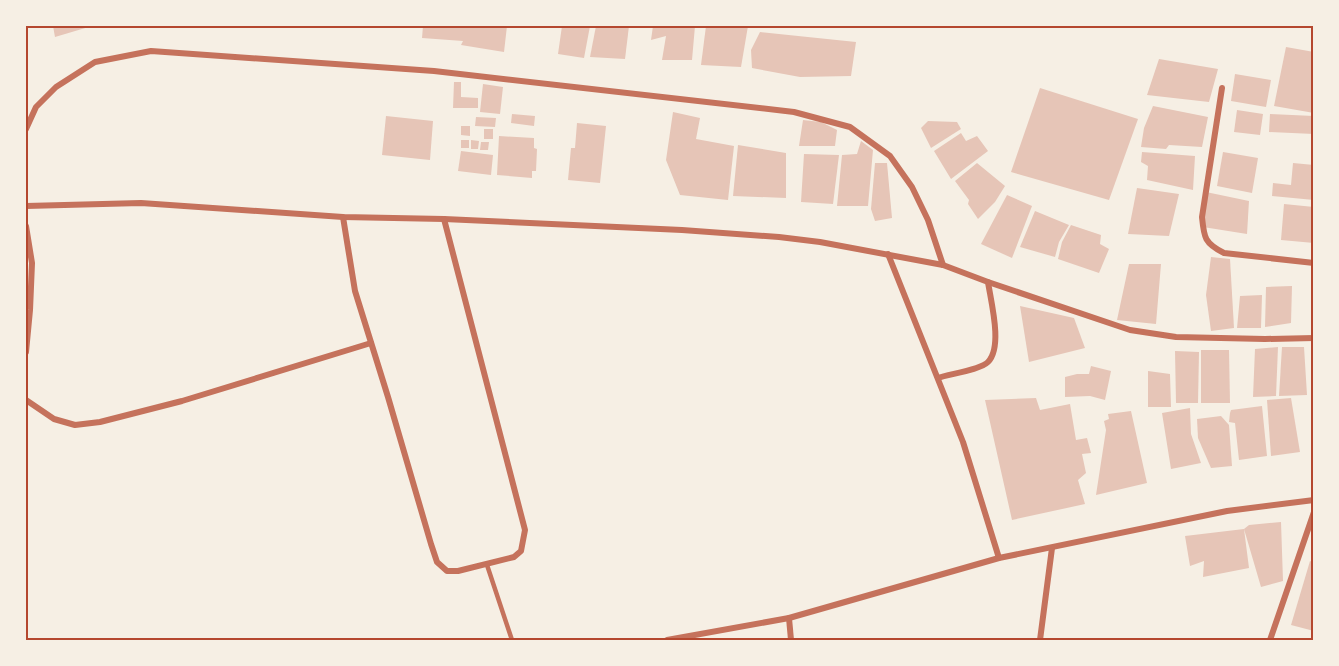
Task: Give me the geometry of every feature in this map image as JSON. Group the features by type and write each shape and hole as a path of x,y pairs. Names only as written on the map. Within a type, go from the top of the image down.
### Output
{"street":[{"path":"26,129 36,107 56,87 95,62 151,51 434,71 794,112 850,127 890,156 912,186 924,212 942,265"},
{"path":"1222,88 1202,217 1204,237 1212,247 1224,253 1314,262"},
{"path":"26,206 141,203 343,216 671,229 779,237 820,242 942,265 1130,330 1176,337 1314,338"},
{"path":"343,216 355,291 437,562 447,571 458,571 514,557 521,551 525,530 444,219"},
{"path":"26,226 32,263 26,352"},
{"path":"888,254 963,442 999,558"},
{"path":"938,378 988,362 996,346 988,282"},
{"path":"26,400 54,419 75,424 100,422 182,401 371,343"},
{"path":"667,640 789,618 999,558 1227,511 1314,500"},
{"path":"1270,640 1314,512"},
{"path":"1040,640 1052,548"},
{"path":"789,618 791,640"}],"lane":[{"path":"488,565 512,640"}],"building":[{"path":"53,26 92,26 55,37"},
{"path":"423,26 507,26 504,52 461,45 463,41 422,38"},
{"path":"562,26 590,26 584,58 558,54"},
{"path":"596,26 629,26 625,59 590,57"},
{"path":"653,26 695,26 692,60 662,60 666,36 651,40"},
{"path":"706,26 748,26 741,67 701,65"},
{"path":"760,32 856,42 851,76 800,77 752,68 751,50"},
{"path":"1286,47 1314,52 1314,113 1274,106"},
{"path":"1159,59 1218,69 1209,102 1147,95"},
{"path":"1235,74 1271,80 1266,107 1231,101"},
{"path":"454,82 461,82 461,97 478,98 478,108 453,108"},
{"path":"483,84 503,87 500,114 480,112"},
{"path":"1040,88 1138,119 1109,200 1011,172"},
{"path":"1153,106 1208,117 1202,147 1169,145 1166,149 1141,147 1144,128"},
{"path":"1237,110 1263,114 1260,135 1234,132"},
{"path":"673,112 700,118 696,139 734,146 728,200 680,195 666,160"},
{"path":"512,114 535,116 534,126 511,123"},
{"path":"1270,114 1314,116 1314,134 1269,132"},
{"path":"386,116 433,121 430,160 382,155"},
{"path":"476,117 496,118 495,127 475,126"},
{"path":"803,120 821,122 837,130 835,146 799,146"},
{"path":"928,121 957,122 961,129 931,148 921,128"},
{"path":"577,123 606,126 600,183 568,180 571,148 575,148"},
{"path":"461,126 470,126 470,136 461,135"},
{"path":"484,129 493,129 493,139 484,139"},
{"path":"961,133 966,141 977,136 988,151 951,179 934,151"},
{"path":"499,136 534,138 534,148 537,149 536,171 532,171 532,178 497,175"},
{"path":"461,140 469,140 469,148 461,148"},
{"path":"471,140 479,141 478,149 471,149"},
{"path":"861,141 873,150 868,206 837,206 842,155 857,154"},
{"path":"481,142 489,142 488,150 480,150"},
{"path":"738,145 786,153 786,198 733,196"},
{"path":"461,151 493,155 491,175 458,171"},
{"path":"1142,152 1195,156 1193,190 1147,180 1148,166 1141,162"},
{"path":"1223,152 1258,158 1252,193 1217,186"},
{"path":"804,154 839,155 833,204 801,202"},
{"path":"875,163 887,163 892,218 875,221 871,209"},
{"path":"977,163 1005,186 995,202 978,219 968,204 969,200 955,181"},
{"path":"1293,163 1314,165 1314,200 1272,196 1273,183 1291,185"},
{"path":"1137,188 1179,194 1169,236 1128,234"},
{"path":"1206,192 1249,201 1247,234 1203,227"},
{"path":"1007,195 1032,206 1012,258 981,244"},
{"path":"1284,204 1314,207 1314,243 1281,240"},
{"path":"1035,211 1069,225 1059,242 1055,257 1020,247"},
{"path":"1071,225 1101,235 1100,244 1109,249 1099,273 1058,259 1062,242"},
{"path":"1211,257 1230,259 1234,328 1211,331 1206,295"},
{"path":"1129,264 1161,264 1156,324 1117,320"},
{"path":"1292,286 1291,323 1265,327 1266,287"},
{"path":"1262,295 1261,328 1237,328 1240,296"},
{"path":"1020,306 1074,318 1085,348 1029,362"},
{"path":"1278,347 1276,396 1253,397 1255,349"},
{"path":"1282,347 1304,347 1307,395 1279,396"},
{"path":"1201,350 1229,350 1230,403 1201,403"},
{"path":"1175,351 1199,352 1198,403 1176,403"},
{"path":"1091,366 1111,371 1105,400 1090,396 1065,397 1065,377 1089,374"},
{"path":"1148,371 1170,374 1171,407 1148,407"},
{"path":"1036,398 1040,410 1070,404 1076,440 1087,438 1091,453 1082,454 1086,473 1078,480 1085,504 1012,520 985,400"},
{"path":"1291,398 1300,452 1271,456 1267,400"},
{"path":"1262,406 1267,456 1239,460 1235,423 1229,422 1231,410"},
{"path":"1190,408 1191,434 1201,463 1171,469 1162,413"},
{"path":"1131,411 1147,483 1096,495 1106,430 1104,421 1109,419 1108,414"},
{"path":"1221,416 1229,425 1232,466 1211,468 1198,438 1197,419"},
{"path":"1281,522 1283,581 1261,587 1244,529 1249,525"},
{"path":"1244,529 1249,568 1203,577 1204,561 1190,566 1185,536"},
{"path":"1310,561 1314,563 1314,631 1291,625"}]}
